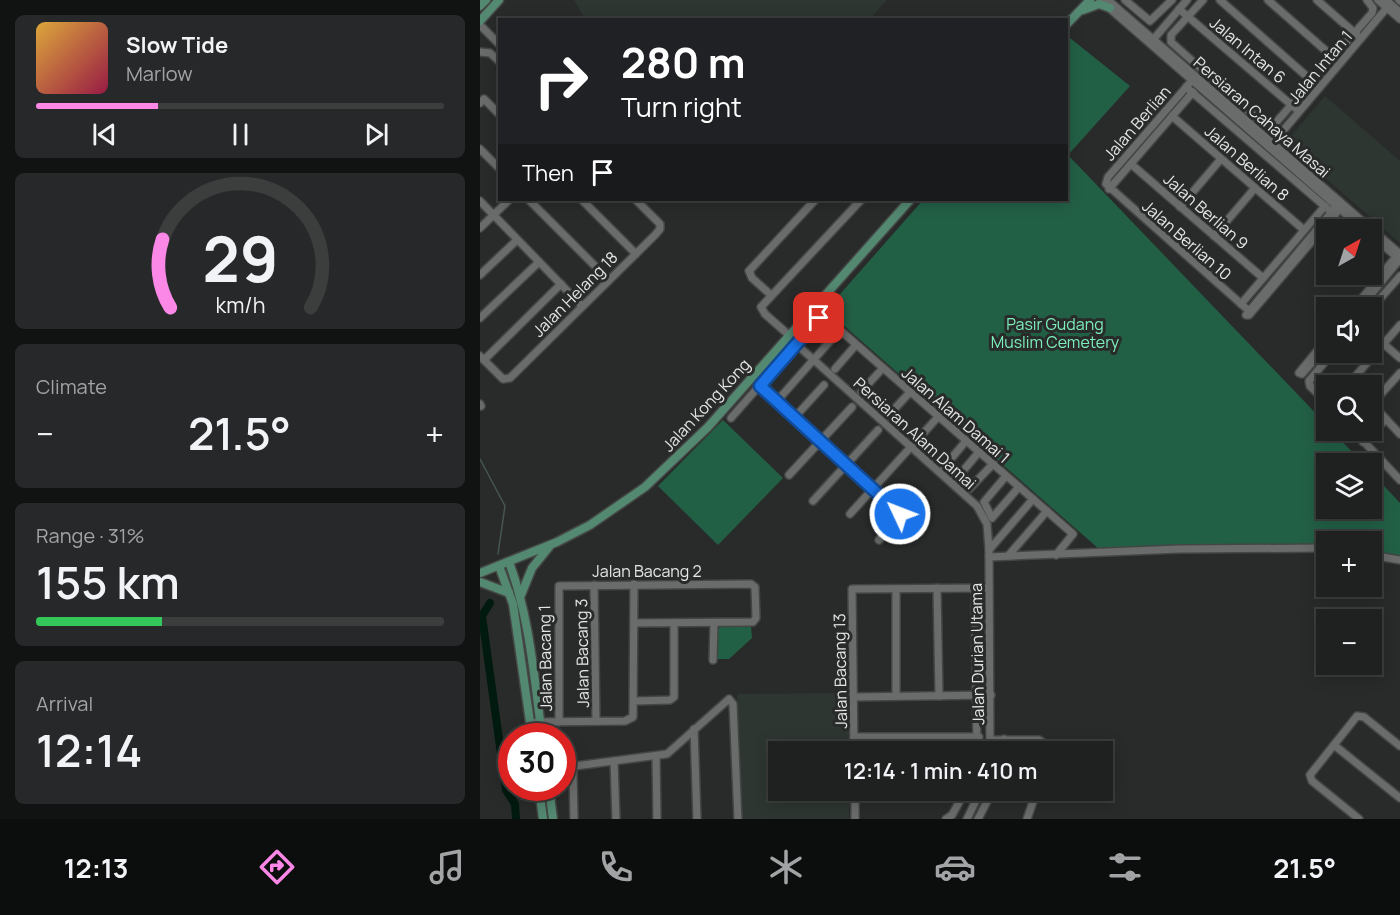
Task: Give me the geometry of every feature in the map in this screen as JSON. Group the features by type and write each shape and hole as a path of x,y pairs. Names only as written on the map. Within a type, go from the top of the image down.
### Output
{"main road":[{"path":"480,6 486,0"},
{"path":"480,23 499,0"},
{"path":"1068,24 1089,0"},
{"path":"1079,11 1110,3"},
{"name":"Jalan Kong Kong","path":"480,573 552,545 590,525 645,487 701,434 909,201"},
{"path":"521,596 532,568 552,545"},
{"path":"509,562 521,596 528,626 540,722"},
{"path":"499,566 509,594 521,648 530,722"},
{"path":"480,582 509,594"},
{"path":"541,801 543,819"},
{"path":"551,801 554,819"}],"street":[{"name":"Persiaran Cahaya Masai","path":"1100,0 1110,3 1151,42"},
{"path":"1125,0 1147,20 1154,20 1172,0"},
{"path":"1151,42 1187,0"},
{"path":"1188,16 1203,0"},
{"path":"1220,0 1312,81"},
{"path":"1268,0 1333,57"},
{"path":"1317,0 1361,38"},
{"name":"Jalan Intan 1","path":"1188,16 1170,39 1268,127 1276,125 1354,33 1373,8 1366,0"},
{"path":"1378,0 1400,12"},
{"name":"Persiaran Cahaya Masai","path":"1110,3 1191,81 1271,145 1351,219"},
{"path":"1388,4 1400,19"},
{"name":"Jalan Intan 1","path":"1271,145 1388,4"},
{"name":"Jalan Intan 6","path":"1179,9 1300,111"},
{"path":"1129,19 1136,11"},
{"path":"480,23 498,43"},
{"path":"482,51 490,53 498,60"},
{"path":"1191,81 1193,92 1325,206 1338,208"},
{"name":"Jalan Berlian","path":"1109,189 1106,184 1108,177 1191,81"},
{"path":"1109,189 1193,92"},
{"path":"482,101 498,113"},
{"name":"Jalan Berlian 8","path":"1172,116 1304,230"},
{"path":"480,149 498,167"},
{"path":"1180,207 1221,159"},
{"name":"Jalan Berlian 9","path":"1131,164 1263,278"},
{"path":"1214,236 1255,188"},
{"name":"Jalan Berlian 10","path":"1109,189 1248,310 1247,316 1338,208"},
{"path":"480,201 582,306"},
{"path":"480,228 508,201"},
{"path":"530,201 609,280"},
{"path":"583,201 636,254"},
{"name":"Jalan Helang 18","path":"482,358 507,380 636,254 661,226 637,201"},
{"path":"771,296 752,279 749,271 814,201"},
{"path":"790,336 761,310 771,296 860,201"},
{"path":"1241,304 1325,206"},
{"name":"Persiaran Cahaya Masai","path":"1338,208 1399,257"},
{"path":"480,274 517,240"},
{"path":"1382,244 1399,257"},
{"path":"1364,297 1399,257"},
{"path":"1368,297 1399,257"},
{"path":"480,318 539,262"},
{"path":"1382,297 1400,276"},
{"path":"482,358 561,284"},
{"name":"Jalan Alam Damai 1","path":"796,344 822,317 840,331 1073,534 1056,555"},
{"path":"1358,375 1400,325"},
{"path":"777,401 840,331"},
{"path":"731,418 796,344"},
{"name":"Persiaran Alam Damai","path":"796,344 977,506 987,524 989,553"},
{"path":"1383,344 1400,358"},
{"path":"835,369 855,346"},
{"path":"1316,352 1299,373 1302,374 1316,358"},
{"path":"1316,392 1310,386 1309,381 1324,363"},
{"path":"861,393 882,369"},
{"path":"1382,393 1400,373"},
{"path":"795,417 824,385"},
{"path":"760,386 901,515 879,540"},
{"path":"888,416 910,392"},
{"path":"789,475 852,406"},
{"path":"1382,414 1400,434"},
{"path":"850,514 938,417"},
{"path":"1386,418 1363,442 1400,480"},
{"path":"1394,427 1400,420"},
{"path":"813,501 878,430"},
{"path":"966,441 944,467 971,489 993,464"},
{"path":"957,478 979,452"},
{"path":"1006,476 984,502 992,518 1019,487"},
{"path":"989,553 1033,499"},
{"path":"1008,556 1047,511"},
{"path":"989,553 1008,556 1179,549 1316,548"},
{"name":"Jalan Durian Utama","path":"989,553 992,740"},
{"path":"1382,557 1400,560"},
{"path":"530,722 596,722 631,719 635,714 634,584"},
{"name":"Jalan Bacang 2","path":"557,594 560,585 753,584 756,589 756,620 714,622"},
{"name":"Jalan Bacang 3","path":"594,585 596,722"},
{"path":"937,588 939,696"},
{"path":"975,588 978,741"},
{"path":"896,696 896,589 989,588"},
{"name":"Jalan Bacang 13","path":"854,741 852,589 896,589"},
{"name":"Jalan Bacang 1","path":"557,594 559,722"},
{"path":"634,623 714,622 713,660"},
{"path":"635,700 672,700 675,696 674,623"},
{"path":"854,697 991,696"},
{"path":"574,819 573,775 575,766 668,754 726,700 732,701 733,705 738,819"},
{"path":"1359,819 1310,778 1356,718 1364,717 1400,746"},
{"path":"694,729 697,819"},
{"path":"854,737 979,737"},
{"path":"992,740 1043,741"},
{"path":"1334,745 1400,798"},
{"path":"656,756 657,819"},
{"path":"614,761 616,819"},
{"path":"855,801 855,819"},
{"path":"947,818 959,801"},
{"path":"967,819 976,801"},
{"path":"978,819 987,801"},
{"path":"1027,819 1033,801"}],"shaded area":[{"path":"574,0 887,0 871,18 584,18"},
{"path":"1325,96 1400,161 1400,243 1382,227 1382,219 1372,219 1285,143"},
{"path":"849,693 849,741 768,741 768,801 849,801 849,819 742,819 737,694"}],"green space":[{"name":"Pasir Gudang Muslim Cemetery","path":"1070,38 1130,86 1068,155 1068,40"},
{"name":"Pasir Gudang Muslim Cemetery","path":"1068,155 1316,414 1316,441 1342,441 1353,453 1316,453 1316,519 1382,519 1382,484 1400,503 1400,556 1382,554 1382,531 1316,531 1316,548 1107,556 826,310 922,201 1068,201"},
{"path":"723,420 783,478 718,545 658,486"},
{"path":"720,627 751,627 752,638 729,659 716,659 715,631"}],"waterway":[{"path":"480,459 505,506 498,554"},
{"path":"490,603 482,616 506,790 515,804 516,819"}],"route":[{"path":"819,318 760,386 900,514"}]}
